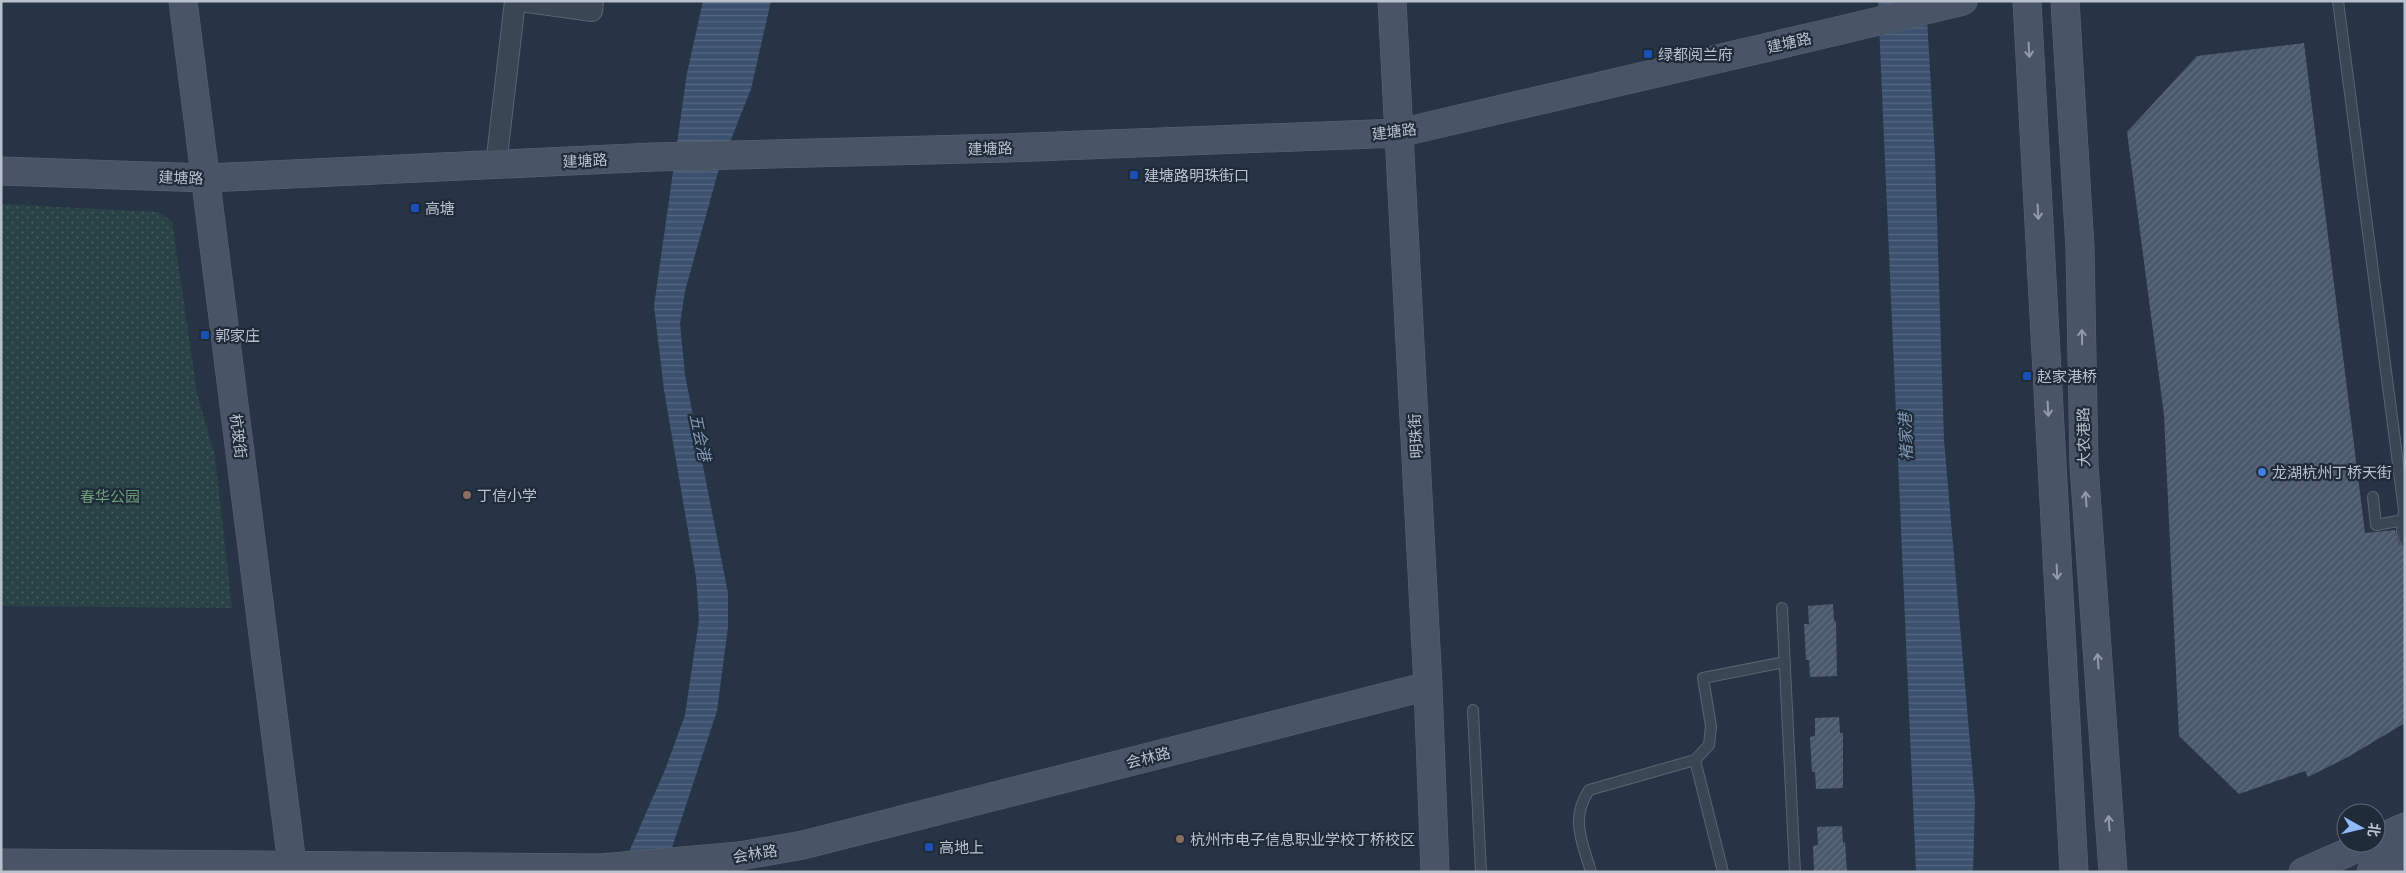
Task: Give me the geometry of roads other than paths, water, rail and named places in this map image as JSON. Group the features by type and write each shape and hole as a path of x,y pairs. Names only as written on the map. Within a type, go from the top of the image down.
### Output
{"street":[{"name":"杭玻街","path":"183,1 207,178 293,869"},
{"path":"496,165 515,1"},
{"path":"521,1 592,11 593,1"},
{"name":"明珠街","path":"1392,1 1428,686 1435,872"},
{"name":"建塘路","path":"1,171 207,178 654,157 752,156 1399,134 1964,1"},
{"path":"2027,1 2074,872"},
{"name":"大农港路","path":"2065,1 2080,248 2084,465 2113,872"},
{"name":"会林路","path":"1,863 293,869 601,868 740,856 803,845 1428,686"},
{"path":"2386,836 2405,827"},
{"path":"2303,872 2346,853"},
{"path":"2372,872 2405,855"}],"lane":[{"path":"2338,1 2404,513 2402,532 2405,540"},
{"path":"2373,497 2376,524 2404,513"},
{"path":"1782,608 1795,872"},
{"path":"1591,872 1577,822 1581,802 1589,790 1695,760 1709,744 1711,726 1703,678 1785,662"},
{"path":"1473,710 1481,872"},
{"path":"1695,760 1722,872"}],"water":[{"path":"703,1 771,1 751,89 718,172 685,291 680,324 685,375 728,593 728,627 717,711 664,872 620,872 665,770 685,715 699,620 696,577 664,390 654,306 687,73"},
{"name":"褚家港","path":"1878,1 1926,1 1935,157 1944,440 1975,801 1973,872 1916,872"}],"place":[{"name":"绿都阅兰府","path":"1648,54"},
{"name":"建塘路明珠街口","path":"1134,175"},
{"name":"高塘","path":"415,208"},
{"name":"郭家庄","path":"205,335"},
{"name":"赵家港桥","path":"2027,376"},
{"name":"龙湖杭州丁桥天街","path":"2262,472"},
{"name":"丁信小学","path":"467,495"},
{"name":"杭州市电子信息职业学校丁桥校区","path":"1180,839"},
{"name":"高地上","path":"929,847"}],"water label":[{"name":"五会港","path":"701,437"}],"park label":[{"name":"春华公园","path":"110,496"}]}
